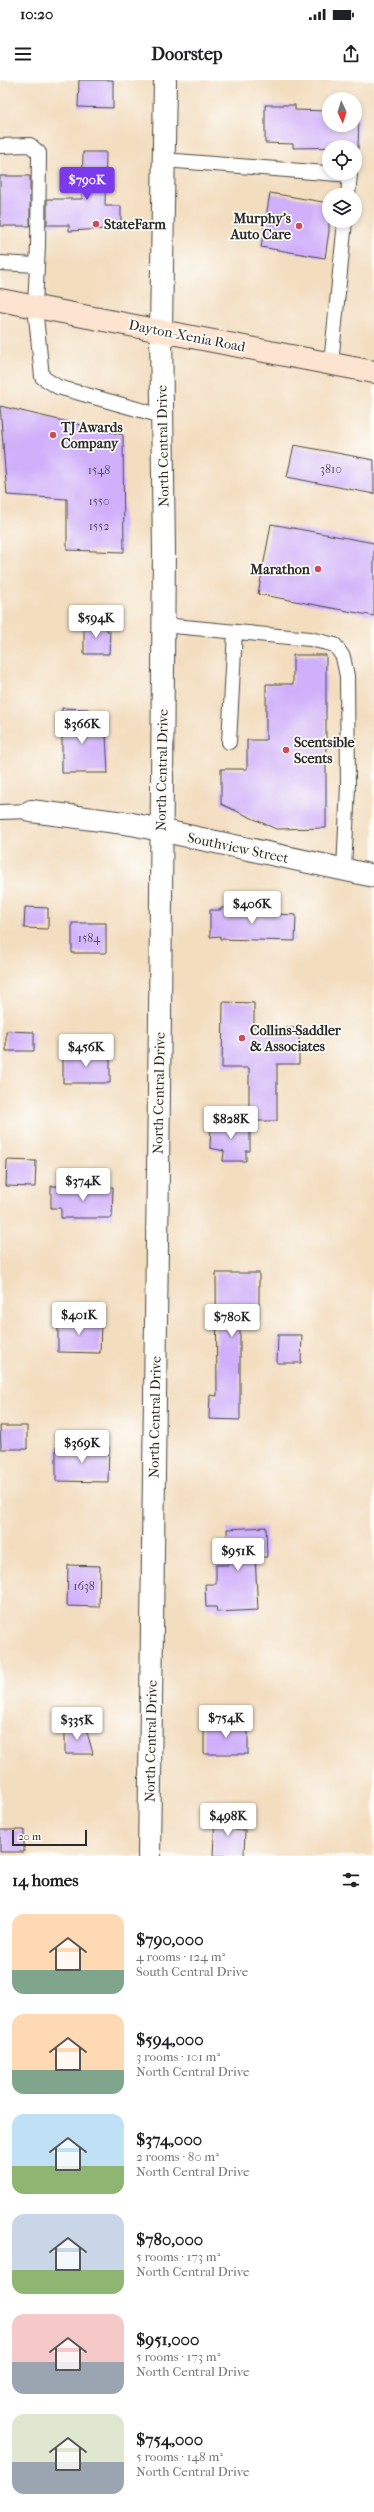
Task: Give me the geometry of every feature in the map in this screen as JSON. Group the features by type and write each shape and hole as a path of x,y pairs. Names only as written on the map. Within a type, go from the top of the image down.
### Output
{"main road":[{"name":"Dayton-Xenia Road","path":"0,300 374,372"}],"street":[{"name":"North Central Drive","path":"149,1856 162,831 163,625 161,331 165,80"},
{"name":"Southview Street","path":"31,812 132,824 374,876"}],"lane":[{"path":"0,146 30,145 39,153 35,306 42,377 58,387 162,416"},
{"path":"164,160 350,175 349,188"},
{"path":"331,364 344,228"},
{"path":"0,263 37,264"},
{"path":"163,625 310,639 335,645 343,657 347,676 348,778 344,870"},
{"path":"229,742 235,632"},
{"path":"0,812 31,812"}],"building":[{"path":"79,80 113,80 113,108 78,107"},
{"path":"265,105 295,105 295,110 322,111 322,132 358,132 358,140 322,140 322,148 293,148 293,144 265,143"},
{"path":"83,152 106,152 105,206 121,206 121,228 69,231 69,225 47,225 47,199 82,199"},
{"path":"0,176 30,176 30,226 0,226"},
{"path":"270,193 322,202 322,228 329,228 325,258 261,247"},
{"path":"0,406 123,435 124,552 67,550 67,499 7,495"},
{"path":"294,445 374,460 374,494 287,477"},
{"name":"Marathon","path":"271,524 374,543 374,616 258,594"},
{"path":"84,623 107,623 107,631 110,631 109,654 84,654"},
{"path":"293,655 326,655 326,828 276,829 221,804 221,769 247,769 247,740 266,740 266,684 293,684"},
{"path":"62,708 88,709 88,735 106,735 108,773 62,773"},
{"path":"25,907 48,908 48,929 24,928"},
{"path":"221,908 253,908 253,913 296,915 295,941 220,939 220,936 210,937 210,910 221,910"},
{"path":"72,923 106,923 106,953 72,953"},
{"path":"223,1002 254,1003 254,1027 299,1028 299,1064 277,1064 277,1121 249,1121 249,1068 222,1068"},
{"path":"6,1031 34,1032 34,1051 6,1051"},
{"path":"63,1052 110,1052 110,1083 63,1083"},
{"path":"219,1121 250,1122 250,1151 246,1151 246,1161 223,1161 224,1151 210,1148 211,1124 219,1124"},
{"path":"7,1160 36,1161 35,1187 6,1186"},
{"path":"51,1186 113,1187 112,1218 61,1218 61,1208 51,1208"},
{"path":"216,1273 259,1273 259,1320 240,1320 240,1420 209,1419 210,1395 217,1396"},
{"path":"58,1319 101,1319 100,1353 58,1352"},
{"path":"278,1335 302,1335 301,1363 277,1363"},
{"path":"0,1426 27,1426 27,1449 1,1449"},
{"path":"56,1447 109,1447 108,1482 56,1481"},
{"path":"266,1527 267,1557 255,1557 258,1610 217,1612 216,1607 206,1607 205,1584 216,1584 216,1565 228,1565 227,1529"},
{"path":"68,1565 100,1566 99,1607 67,1606"},
{"path":"204,1724 248,1724 248,1754 204,1754"},
{"path":"65,1727 86,1728 93,1754 65,1754"},
{"path":"215,1815 236,1816 235,1830 245,1830 244,1856 213,1856"},
{"path":"0,1830 24,1830 24,1852 0,1852"}],"place":[{"name":"StateFarm","path":"96,224"},
{"name":"Murphy's Auto Care","path":"299,226"},
{"name":"TJ Awards Company","path":"53,435"},
{"name":"Marathon","path":"318,569"},
{"name":"Scentsible Scents","path":"286,750"},
{"name":"Collins-Saddler & Associates","path":"242,1038"}]}
